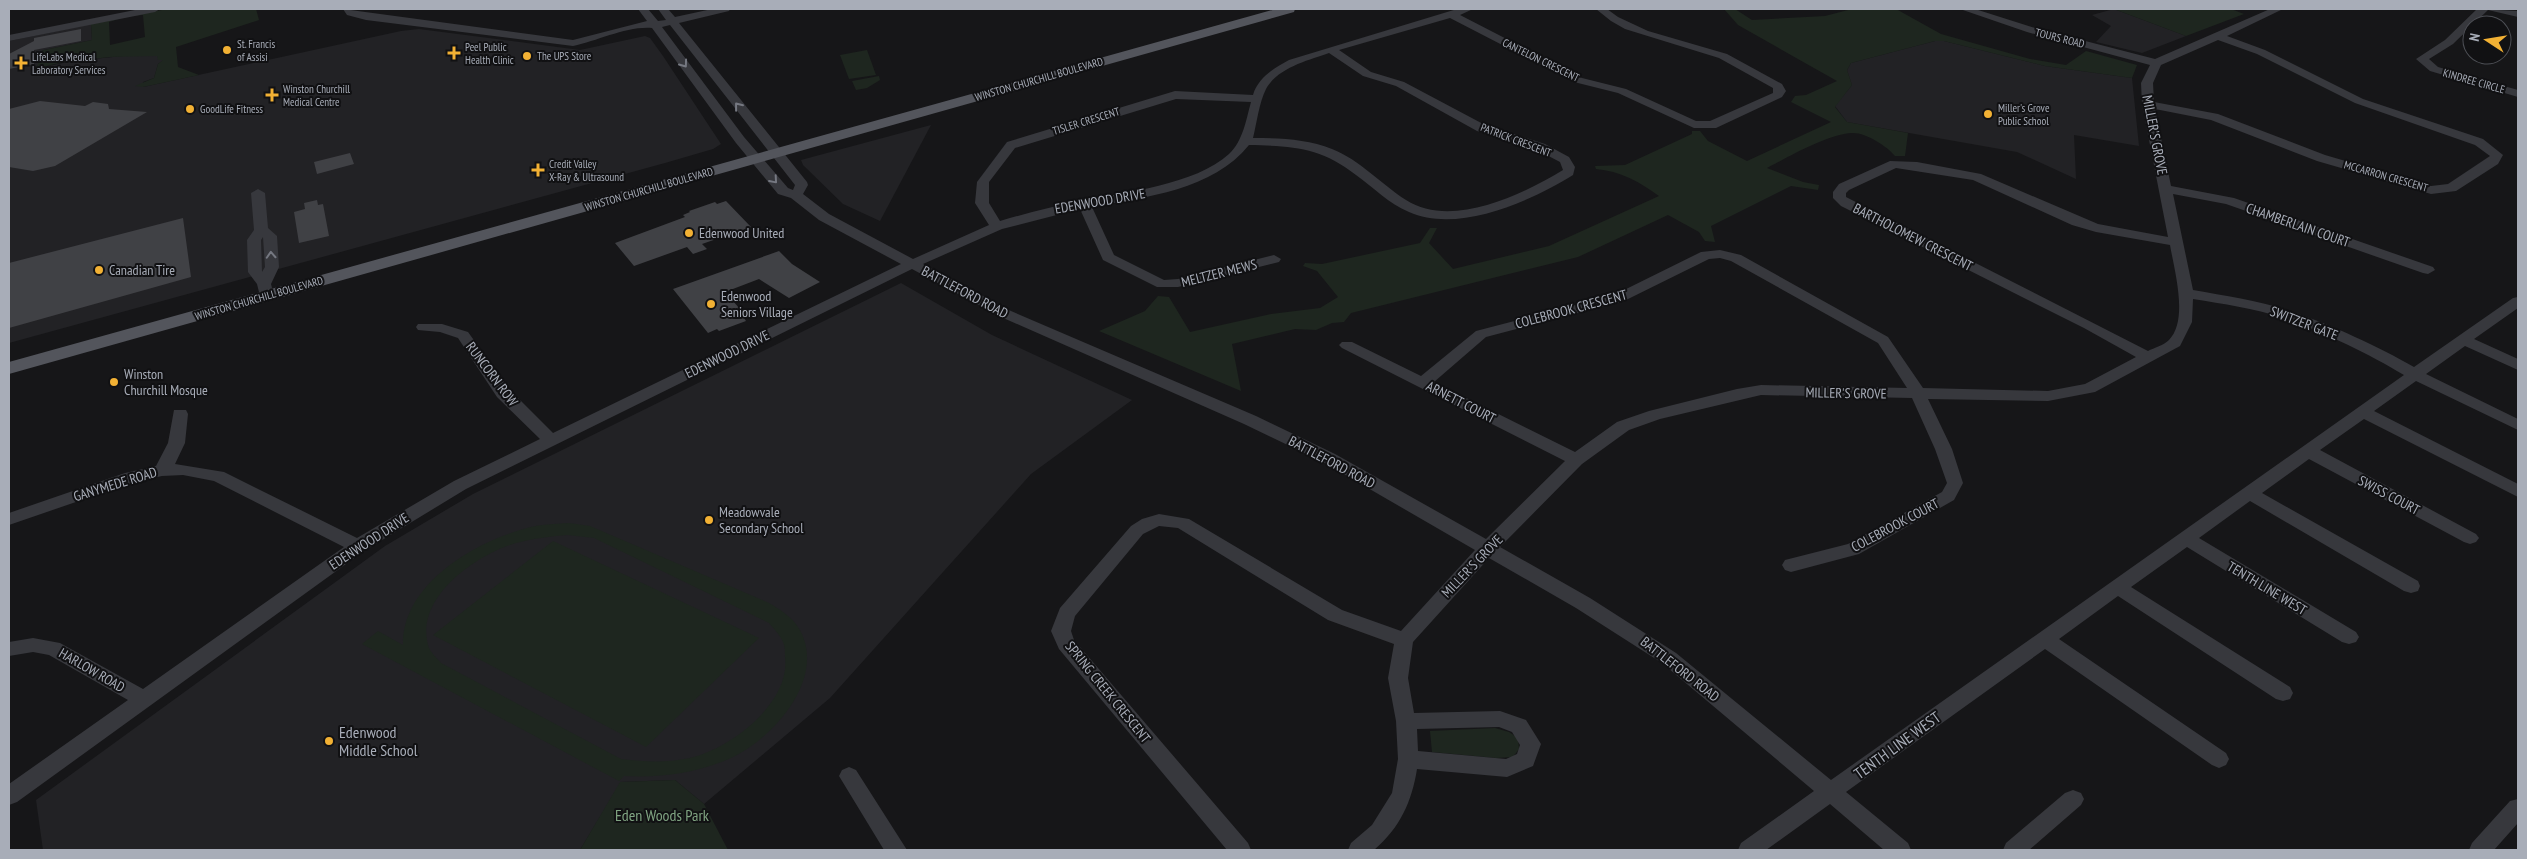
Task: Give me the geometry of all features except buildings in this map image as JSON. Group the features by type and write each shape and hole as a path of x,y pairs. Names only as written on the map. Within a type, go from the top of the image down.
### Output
{"main road":[{"name":"WINSTON CHURCHILL BOULEVARD","path":"772,149 1258,9"},
{"name":"WINSTON CHURCHILL BOULEVARD","path":"9,368 265,290 752,154 1289,9"},
{"name":"WINSTON CHURCHILL BOULEVARD","path":"9,355 265,290"}],"street":[{"path":"9,38 155,9"},
{"path":"348,9 351,13 366,17 573,43 594,39 607,40 646,31 656,25 725,9"},
{"name":"BATTLEFORD ROAD","path":"643,9 752,154 783,191 796,195 824,217 1006,314 1250,420 1329,458 1643,639 1669,658 1900,850"},
{"path":"664,9 802,185 796,195"},
{"path":"1246,141 1256,99 1261,87 1276,72 1293,62 1468,9"},
{"name":"CANTELON CRESCENT","path":"1451,14 1578,80 1622,91 1694,124 1712,125 1778,95 1780,91 1778,86 1724,56 1654,37 1616,20 1601,9"},
{"name":"TOURS ROAD","path":"1965,9 2031,30 2156,63"},
{"path":"2156,63 2278,9"},
{"name":"KINDREE CIRCLE","path":"2482,9 2450,42 2422,59 2434,69 2518,94"},
{"path":"2492,9 2518,14"},
{"name":"MCCARRON CRESCENT","path":"2148,104 2214,117 2321,158 2431,190 2451,188 2494,161 2498,155 2479,142 2339,93 2268,55 2218,36"},
{"name":"PATRICK CRESCENT","path":"1246,141 1296,144 1330,152 1413,209 1430,216 1446,217 1505,203 1569,172 1569,167 1565,160 1540,148 1481,128 1400,84 1367,74 1330,50"},
{"name":"MILLER'S GROVE","path":"1404,640 1464,571 1489,549 1576,460 1609,434 1623,426 1737,394 1761,390 1918,395 2048,396 2089,388 2176,343 2185,322 2186,293 2148,104 2147,83 2156,63"},
{"name":"TISLER CRESCENT","path":"997,226 988,215 982,202 981,192 983,182 1011,145 1175,95 1256,99"},
{"name":"EDENWOOD DRIVE","path":"9,796 358,546 460,485 912,264 997,226 1030,215 1151,192 1192,180 1228,160 1246,141"},
{"name":"BARTHOLOMEW CRESCENT","path":"2149,358 2089,325 1846,203 1840,198 1839,192 1844,187 1894,164 1917,166 1976,177 2077,222 2096,228 2175,242"},
{"name":"CHAMBERLAIN COURT","path":"2166,189 2229,201 2428,270"},
{"path":"258,193 261,230 254,240 255,272 265,290"},
{"name":"MELTZER MEWS","path":"1084,204 1108,257 1162,284 1178,284 1274,259"},
{"name":"COLEBROOK CRESCENT","path":"1423,383 1481,334 1619,298 1706,255 1720,254 1736,258 1883,340 1918,395"},
{"name":"SWITZER GATE","path":"2186,293 2257,306 2289,315 2385,357 2416,375"},
{"name":"TENTH LINE WEST","path":"1749,850 2464,340 2515,307"},
{"name":"RUNCORN ROW","path":"423,327 442,328 463,335 503,393 550,440"},
{"path":"2464,340 2518,365"},
{"name":"ARNETT COURT","path":"1347,345 1576,460"},
{"path":"2416,375 2518,425"},
{"name":"COLEBROOK COURT","path":"1791,565 1853,549 1948,496 1955,483 1951,466 1918,395"},
{"path":"2363,412 2518,491"},
{"path":"162,470 176,450 180,432 180,414"},
{"name":"SWISS COURT","path":"2308,451 2470,538"},
{"name":"GANYMEDE ROAD","path":"9,519 131,477 162,470 202,471 218,476 358,546"},
{"path":"2249,493 2411,586"},
{"name":"SPRING CREEK CRESCENT","path":"1240,850 1066,644 1061,630 1068,614 1137,530 1148,522 1164,518 1184,523 1335,615 1404,640"},
{"name":"TENTH LINE WEST","path":"2186,538 2349,637"},
{"path":"2118,587 2283,693"},
{"path":"2045,639 2219,759"},
{"path":"1359,850 1380,832 1402,795 1408,759 1406,722 1398,678 1404,640"},
{"name":"HARLOW ROAD","path":"9,649 33,645 53,648 143,700"},
{"path":"1406,722 1500,719 1519,726 1531,744 1526,760 1507,768 1408,759"},
{"path":"849,776 896,850"},
{"path":"2014,850 2073,799"},
{"path":"2480,850 2518,808"}],"shaded area":[{"path":"2114,9 2186,36 2142,53 2096,42 2111,26 2092,15"},
{"path":"91,24 92,40 44,50 38,53 38,65 34,69 73,61 133,55 157,56 164,60 158,64 154,78 143,82 143,87 401,31 419,29 580,50 645,36 650,38 663,56 721,144 713,149 665,163 9,343 9,41"},
{"name":"Miller's Grove Public School","path":"1935,41 1944,41 2045,66 2132,78 2139,146 2074,135 2076,179 2017,152 1847,122 1835,106 1852,85 1847,70 1851,63"},
{"path":"931,125 880,221 843,204 803,165 801,160"},
{"name":"Meadowvale Secondary School","path":"901,283 992,335 1132,400 1031,474 830,698 704,804 675,780 621,782 580,850 43,850 36,800 385,546 473,494"}],"green space":[{"path":"167,9 256,9 259,20 176,47 178,67 199,75 143,87 135,86 154,78 158,64 163,60 158,60 157,56 110,57 64,62 33,69 38,65 38,53 44,50 92,40 91,24 119,19 109,22 110,45 145,37 143,15 132,16"},
{"path":"1724,9 1735,9 1752,20 1825,16 1852,9 1896,9 1941,34 2030,59 2066,65 2086,51 2137,65 2132,78 2045,66 1944,41 1935,41 1851,63 1847,70 1852,85 1835,107 1847,122 1908,133 1905,156 1895,156 1869,137 1857,133 1842,134 1808,147 1767,168 1803,182 1819,185 1818,190 1791,186 1711,226 1715,242 1705,241 1699,232 1668,215 1578,257 1351,313 1344,322 1332,323 1316,330 1295,329 1232,344 1241,391 1099,331 1145,311 1158,296 1169,297 1190,332 1271,314 1320,308 1338,297 1317,271 1303,266 1305,263 1322,264 1420,243 1430,228 1437,228 1429,243 1453,269 1549,246 1659,196 1629,178 1613,172 1596,169 1595,166 1625,165 1692,134 1692,131 1700,131 1708,141 1747,161 1831,122 1791,102 1795,96 1806,95 1837,81 1738,25"},
{"path":"2114,9 2231,9 2244,14 2186,36"},
{"path":"867,50 876,75 849,79 840,55"},
{"path":"879,76 880,80 867,88 856,90 852,81"},
{"path":"569,523 590,526 769,603 781,610 795,623 806,646 807,665 802,685 779,721 764,736 747,749 718,763 692,771 666,775 624,776 619,781 362,644 378,631 403,645 406,623 415,603 428,585 445,569 465,555 486,544 527,528","holes":["567,535 594,538 769,623 779,634 784,644 785,657 784,674 778,691 768,707 755,721 723,745 706,753 672,761 621,759 441,663 431,652 428,645 426,628 430,612 438,597 449,584 477,561 492,552 529,540"]},
{"path":"553,541 759,638 646,747 433,635"},
{"path":"1495,728 1509,732 1518,738 1519,749 1513,757 1496,758 1432,752 1430,731"},
{"name":"Eden Woods Park","path":"675,780 704,804 728,850 580,850 620,782"}],"place":[{"name":"St. Francis of Assisi","path":"227,50"},
{"name":"Peel Public Health Clinic","path":"454,53"},
{"name":"The UPS Store","path":"527,56"},
{"name":"LifeLabs Medical Laboratory Services","path":"21,63"},
{"name":"Winston Churchill Medical Centre","path":"272,95"},
{"name":"GoodLife Fitness","path":"190,109"},
{"name":"Miller's Grove Public School","path":"1988,114"},
{"name":"Credit Valley X-Ray & Ultrasound","path":"538,170"},
{"name":"Edenwood United","path":"689,233"},
{"name":"Canadian Tire","path":"99,270"},
{"name":"Edenwood Seniors Village","path":"711,304"},
{"name":"Winston Churchill Mosque","path":"114,382"},
{"name":"Meadowvale Secondary School","path":"709,520"},
{"name":"Edenwood Middle School","path":"329,741"}]}
